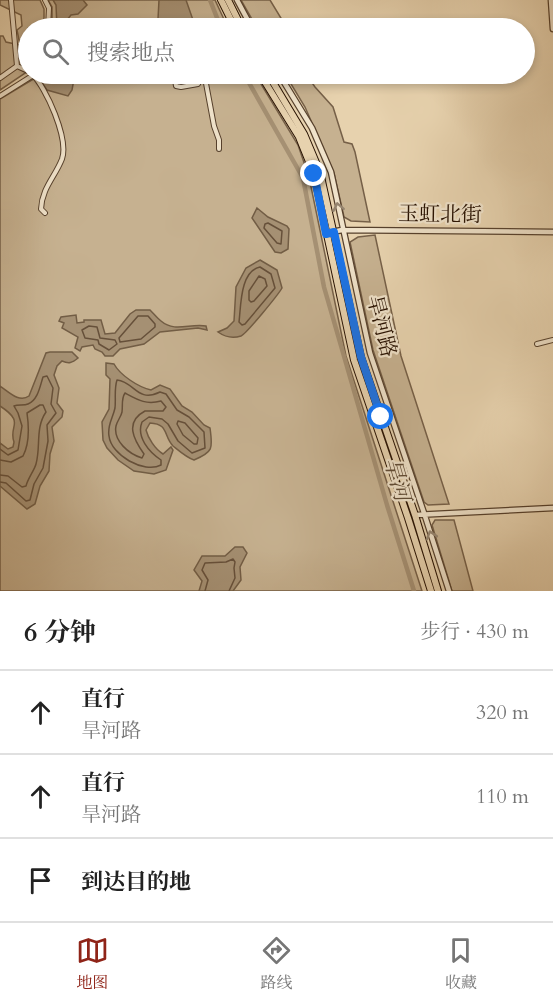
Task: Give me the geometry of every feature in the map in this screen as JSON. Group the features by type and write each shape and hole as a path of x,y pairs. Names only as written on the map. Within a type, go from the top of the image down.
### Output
{"main road":[{"path":"221,0 230,18"},
{"path":"228,0 237,18"},
{"name":"旱河路","path":"266,84 299,137 317,184 354,360 405,507 431,591"},
{"name":"旱河路","path":"274,84 314,154 323,182 361,357 415,515 438,591"}],"street":[{"path":"0,78 17,66 11,0"},
{"path":"45,0 49,8 48,18"},
{"path":"237,0 247,18"},
{"path":"551,0 553,29"},
{"path":"0,96 18,83"},
{"path":"39,84 56,116 63,148 62,159 42,195 41,209 45,213"},
{"path":"176,84 181,87 198,84"},
{"path":"203,84 219,140 219,149"},
{"name":"旱河路","path":"285,84 322,149 331,172 370,353 448,591"},
{"name":"玉虹北街","path":"326,234 342,230 553,232"},
{"path":"537,344 553,340"},
{"path":"415,515 553,508"}],"shaded area":[{"path":"0,0 40,0 44,9 44,18 21,18 21,15 0,5"},
{"path":"48,0 215,0 223,18 52,18 52,7"},
{"path":"241,0 270,0 281,18 251,18"},
{"path":"0,36 3,36 6,42 18,45 18,78 0,90"},
{"path":"25,84 261,84 298,145 309,177 346,356 422,591 0,591 0,99"},
{"path":"291,84 313,84 333,107 344,142 352,144 355,152 370,222 351,221 344,217 334,173 305,107"},
{"path":"375,235 401,356 449,504 428,505 424,502 373,350 350,242 358,237"},
{"path":"435,520 454,520 473,591 452,591 432,525"}],"water":[{"path":"53,0 83,0 87,5 78,14 71,15 69,18 57,18 56,5"},
{"path":"159,0 186,0 192,18 158,18"},
{"path":"43,84 73,84 68,96 47,90"},
{"path":"257,208 268,217 287,226 289,229 288,249 281,253 275,252 252,218"},
{"path":"260,260 277,270 282,288 241,336 223,335 218,332 227,328 234,321 236,287 246,268"},
{"path":"136,310 150,310 166,325 177,327 200,325 206,326 207,330 198,328 160,332 144,344 120,349 113,356 105,356 93,345 82,347 80,351 75,348 78,337 62,328 64,323 59,321 61,317 76,315 77,323 84,322 84,320 101,320 105,334 115,333"},
{"path":"72,352 78,358 70,362 62,361 57,366 54,375 59,388 57,403 63,411 62,417 52,427 54,441 50,454 49,471 40,486 35,504 27,509 0,486 0,443 8,449 13,447 15,424 12,416 0,406 0,386 18,397 29,396 46,353"},
{"path":"106,363 114,364 125,376 146,388 151,390 160,385 170,389 182,406 210,428 211,445 208,452 194,460 191,459 173,446 160,425 150,423 146,430 155,446 163,454 171,447 173,450 166,470 154,474 134,471 118,460 103,440 102,422 109,409 110,379 106,375"},
{"path":"235,547 243,547 247,553 240,567 241,580 233,591 199,591 202,581 194,570 202,556 225,556"}],"waterway":[{"name":"旱河","path":"210,0 217,18"},
{"name":"旱河","path":"250,84 303,178 324,287 414,591"}],"route":[{"path":"314,174 326,234 334,232 361,357 381,417"}]}
